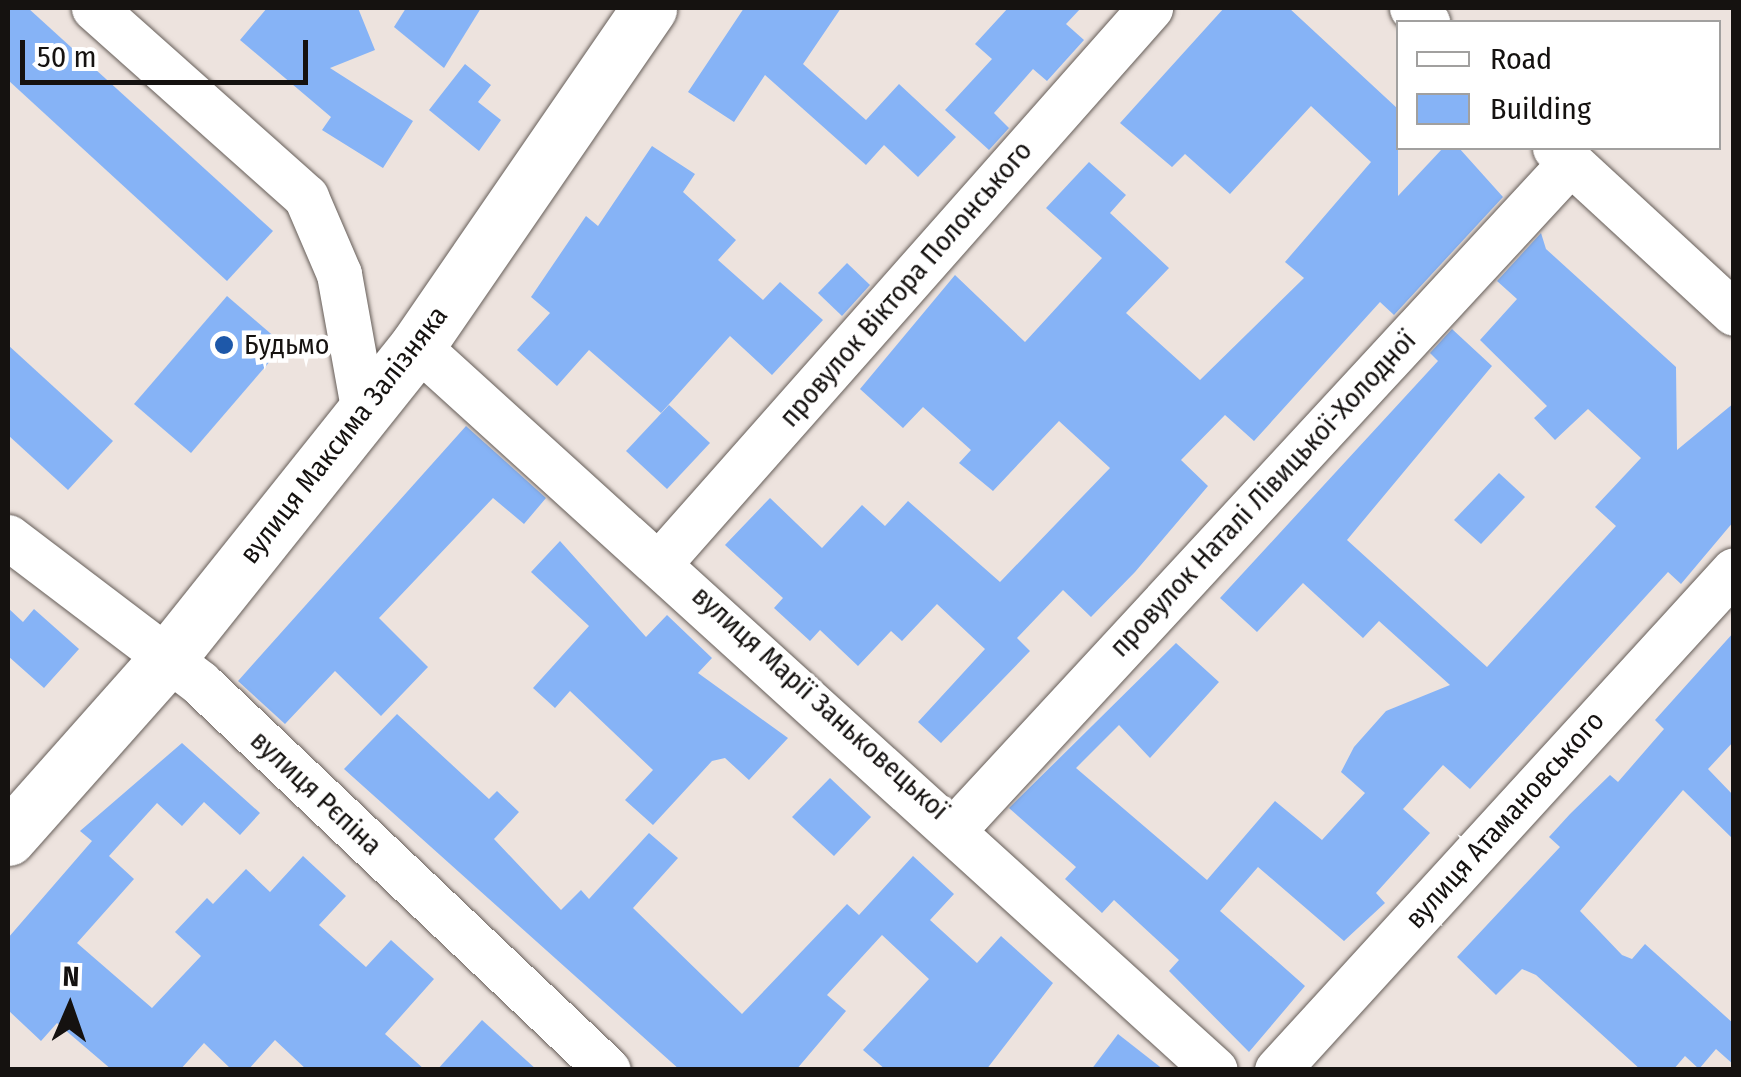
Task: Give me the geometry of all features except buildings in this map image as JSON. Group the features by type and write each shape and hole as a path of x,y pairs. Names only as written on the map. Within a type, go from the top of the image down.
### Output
{"main road":[{"name":"вулиця Максима Залізняка","path":"8,838 168,658 417,346 649,8"}],"street":[{"path":"94,8 306,197 334,257 364,413"},
{"name":"провулок Віктора Полонського","path":"662,560 1150,8"},
{"path":"1562,155 1734,313"},
{"name":"провулок Наталі Лівицької-Холодної","path":"956,827 1562,155"},
{"name":"вулиця Марії Заньковецької","path":"417,346 662,560 956,827 1215,1070"},
{"name":"вулиця Рєпіна","path":"8,537 168,658 608,1070"},
{"name":"вулиця Атамановського","path":"1277,1070 1734,570"}],"place":[{"name":"Будьмо","path":"224,345"}]}
